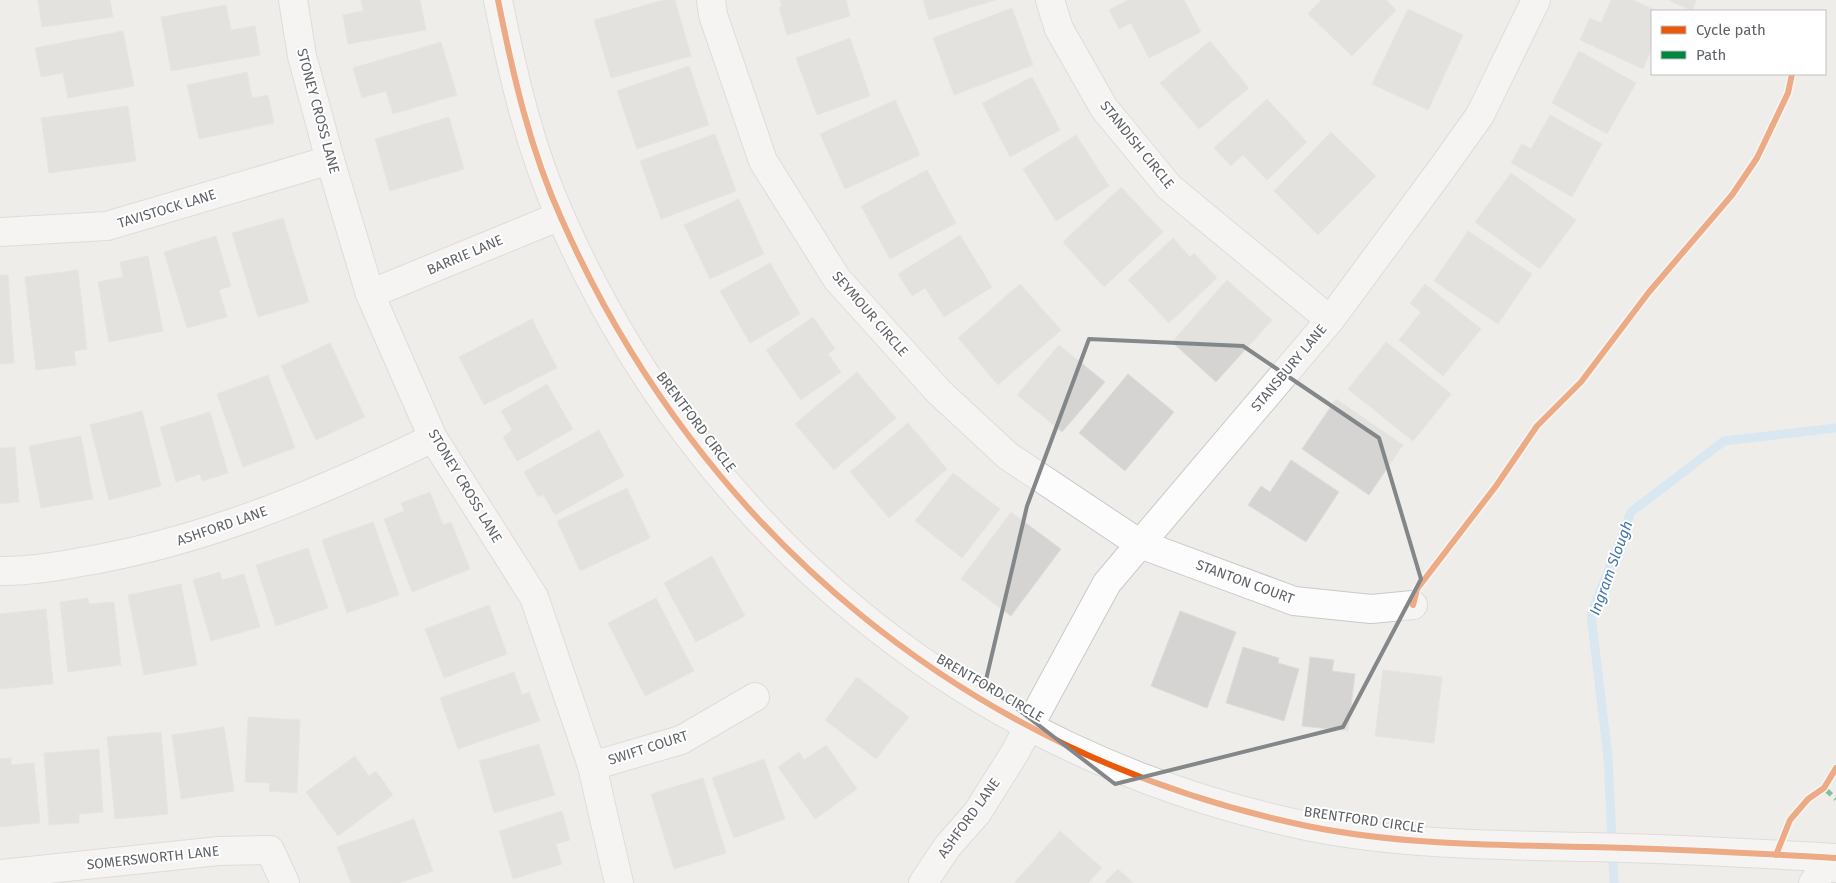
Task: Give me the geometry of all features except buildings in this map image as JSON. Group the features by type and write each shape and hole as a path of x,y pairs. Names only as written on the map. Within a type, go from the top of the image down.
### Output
{"street":[{"name":"STONEY CROSS LANE","path":"293,0 302,56 330,160 370,294 433,438 534,597 592,766 619,883"},
{"name":"BRENTFORD CIRCLE","path":"498,0 516,88 560,216 597,294 642,370 720,476 774,538 827,587 884,635 927,666 1029,726 1081,752 1166,787 1234,808 1309,826 1389,839 1538,846 1687,849 1835,861"},
{"name":"SEYMOUR CIRCLE","path":"711,0 712,15 763,161 838,279 939,392 1008,456 1140,544"},
{"name":"STANDISH CIRCLE","path":"1050,0 1059,29 1104,108 1169,188 1330,320"},
{"name":"STANSBURY LANE","path":"1029,726 1079,630 1107,584 1330,320 1480,115 1526,3"},
{"name":"TAVISTOCK LANE","path":"0,232 107,226 330,160"},
{"name":"BARRIE LANE","path":"370,294 560,216"},
{"name":"ASHFORD LANE","path":"0,571 36,571 153,549 256,515 349,479 433,438"},
{"name":"STANTON COURT","path":"1140,544 1294,601 1372,609 1413,605"},
{"name":"SWIFT COURT","path":"592,766 681,740 755,697"},
{"name":"ASHFORD LANE","path":"925,883 947,847 977,812 1029,726"},
{"name":"SOMERSWORTH LANE","path":"0,874 219,851 270,850 285,883"},
{"path":"1813,883 1835,861"}],"highlighted area":[{"path":"1089,339 1243,346 1379,438 1421,579 1343,727 1115,784 985,684 1027,506"}],"waterway":[{"name":"Ingram Slough","path":"1614,883 1608,757 1591,615 1631,512 1724,441 1836,428"}],"marked path":[{"path":"1824,788 1836,799"}],"cycle path":[{"path":"498,0 524,112 541,167 562,220 620,333 690,437 770,531 860,614 960,686 1068,746 1184,793 1307,826 1377,837 1448,843 1682,850 1836,858"},
{"path":"1413,605 1417,589 1496,486 1537,426 1581,382 1649,292 1732,195 1757,158 1788,93 1792,75"},
{"path":"1776,855 1790,820 1808,799 1824,788 1836,768"}]}
